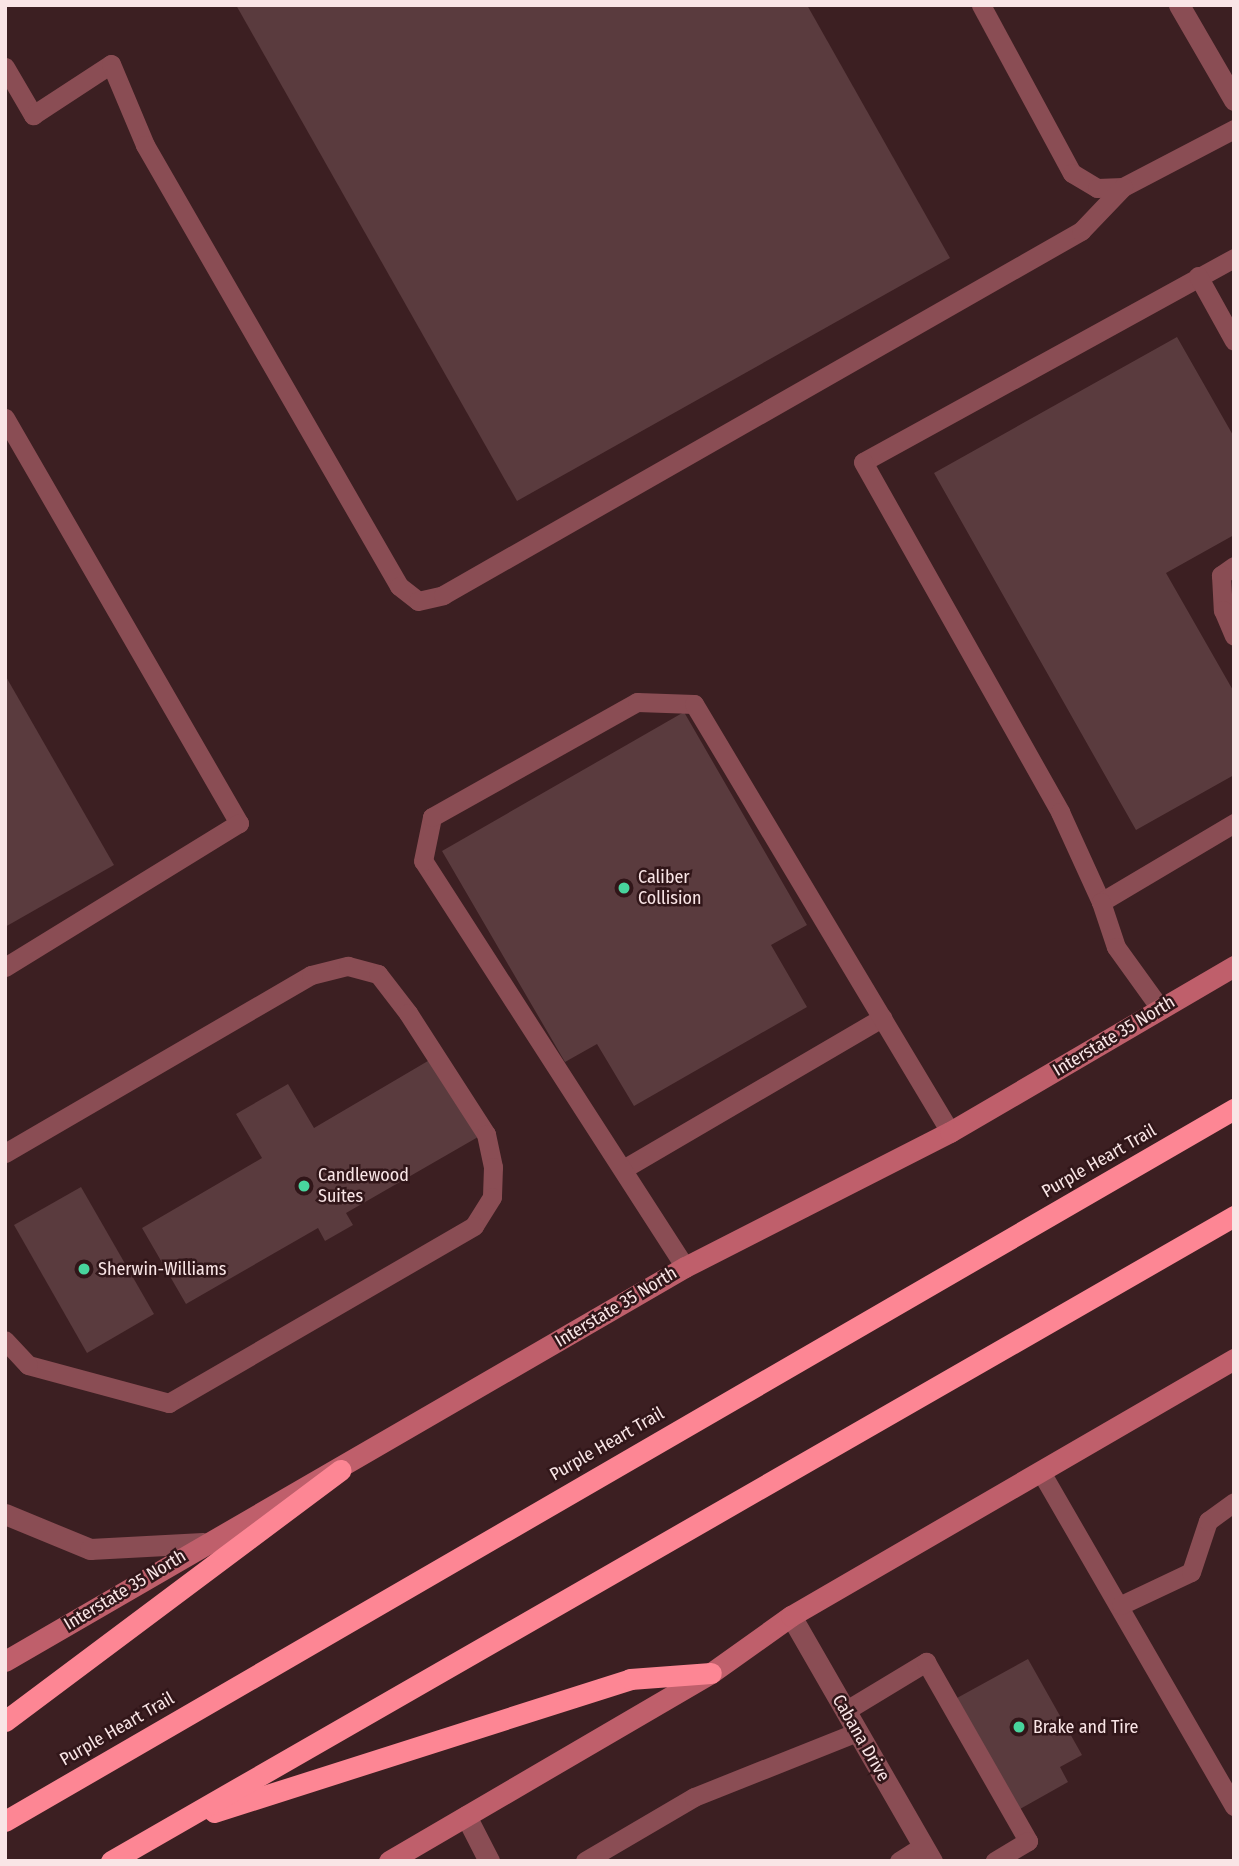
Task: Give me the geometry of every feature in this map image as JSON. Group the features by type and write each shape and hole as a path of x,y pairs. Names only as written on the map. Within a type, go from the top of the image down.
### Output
{"highway":[{"name":"Purple Heart Trail","path":"5,1821 1234,1109"},
{"path":"111,1861 1234,1216"},
{"path":"5,1721 340,1470"},
{"path":"178,1822 630,1679 711,1673"}],"main road":[{"name":"Interstate 35 North","path":"5,1661 203,1543 340,1470 685,1267 950,1132 1234,966"},
{"path":"389,1861 711,1673 791,1616 1234,1359"}],"street":[{"path":"1179,5 1234,100"},
{"path":"5,1514 90,1549 203,1543"},
{"name":"Cabana Drive","path":"791,1616 928,1853"},
{"path":"466,1816 489,1861"}],"lane":[{"path":"981,5 1072,173 1097,188 1123,187"},
{"path":"5,67 33,115 111,64 145,145 399,586 418,601 443,595 1081,230 1123,187 1234,129"},
{"path":"1160,1008 1116,947 1101,902 1060,812 863,462 1234,258"},
{"path":"1198,276 1234,341"},
{"path":"5,418 239,823 5,967"},
{"path":"1234,566 1221,575 1223,610 1234,636"},
{"path":"685,1267 625,1168 558,1076 423,862 432,817 637,702 694,704 950,1132"},
{"path":"1101,902 1234,823"},
{"path":"5,1153 311,975 348,966 378,974 408,1013 486,1134 493,1167 492,1197 474,1226 169,1403 28,1365 5,1340"},
{"path":"625,1168 882,1018"},
{"path":"1041,1472 1121,1605 1234,1806"},
{"path":"1121,1605 1191,1572 1208,1521 1234,1502"},
{"path":"845,1711 926,1662 1028,1841 995,1861"},
{"path":"584,1861 694,1797 858,1732"},
{"path":"899,1861 928,1853"}],"building":[{"path":"236,5 807,5 950,258 517,501"},
{"path":"1177,337 1234,437 1234,535 1166,573 1234,692 1234,775 1136,830 934,473"},
{"path":"5,675 114,865 5,927"},
{"name":"Caliber Collision","path":"684,712 807,925 771,945 807,1007 634,1106 597,1044 565,1062 442,851"},
{"name":"Candlewood Suites","path":"433,1058 478,1137 346,1213 353,1225 325,1241 318,1228 186,1304 142,1228 262,1158 236,1114 288,1084 314,1128"},
{"name":"Sherwin-Williams","path":"81,1187 154,1314 87,1353 14,1225"},
{"name":"Brake and Tire","path":"1028,1659 1082,1755 1060,1767 1068,1782 1020,1809 957,1698"}],"place":[{"name":"Caliber Collision","path":"624,888"},
{"name":"Candlewood Suites","path":"304,1186"},
{"name":"Sherwin-Williams","path":"84,1269"},
{"name":"Brake and Tire","path":"1019,1727"}]}
